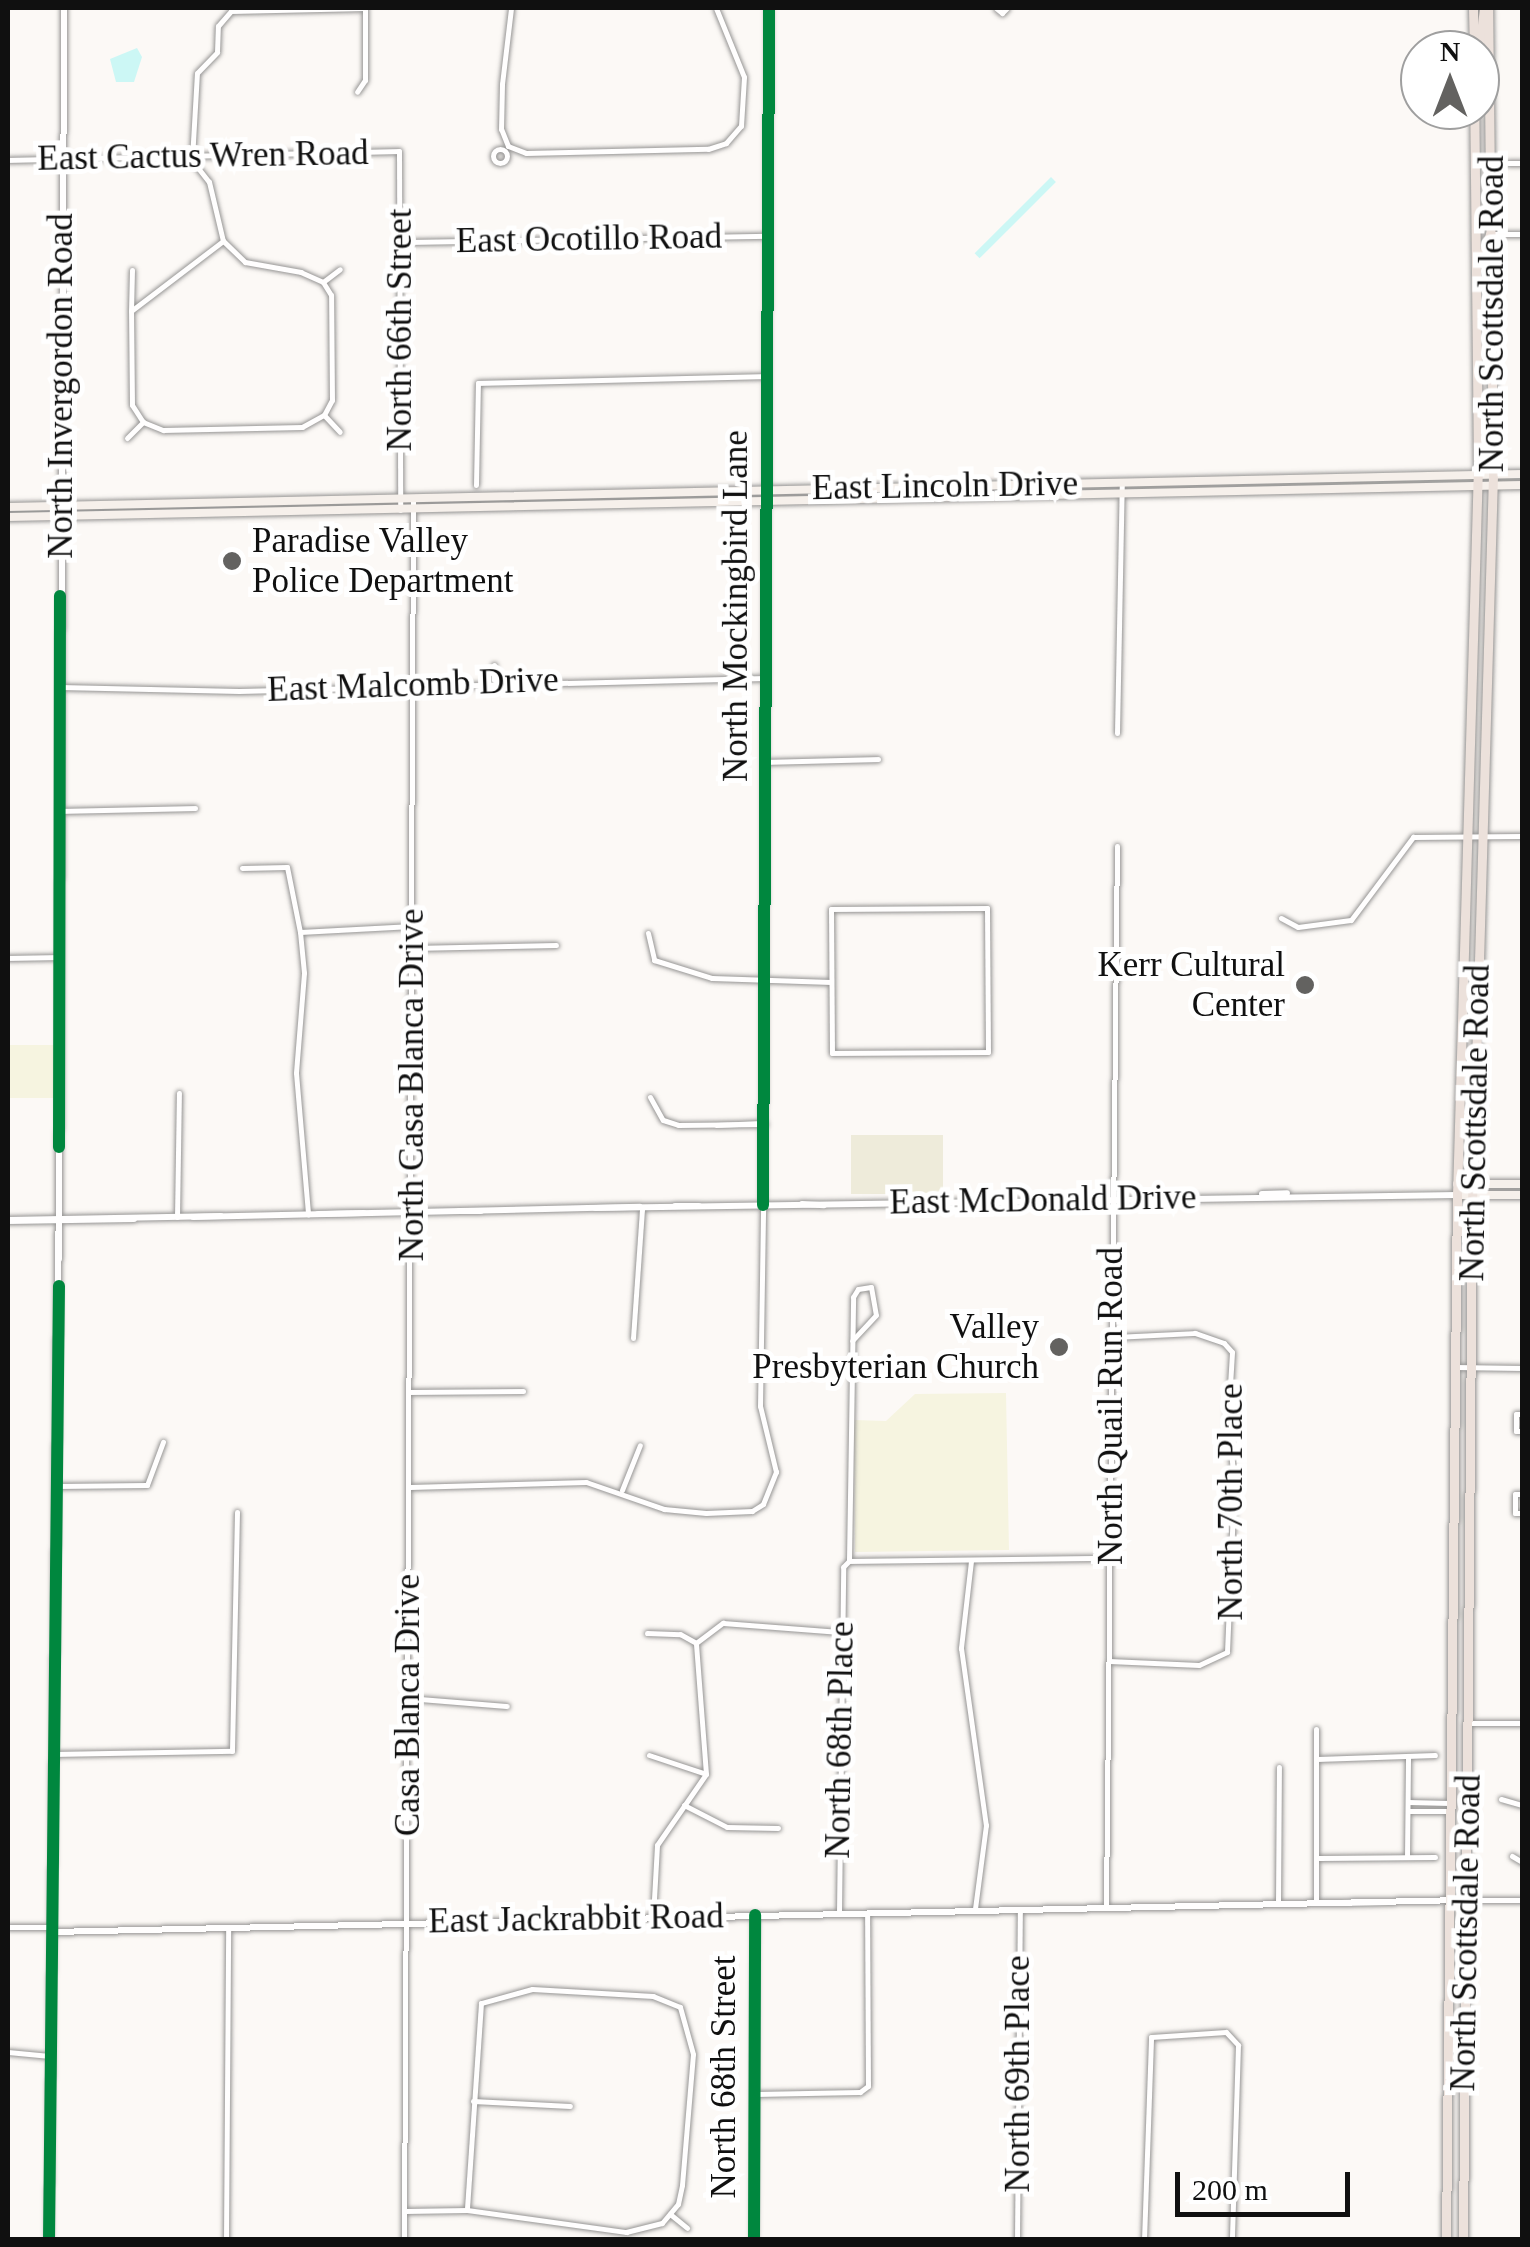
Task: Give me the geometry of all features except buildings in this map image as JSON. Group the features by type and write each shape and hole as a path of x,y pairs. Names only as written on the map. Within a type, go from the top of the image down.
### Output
{"main road":[{"name":"North Scottsdale Road","path":"1463,2240 1473,1189 1493,479 1486,8"},
{"name":"North Scottsdale Road","path":"1446,2240 1457,1190 1478,479 1474,130"},
{"path":"1475,170 1482,223 1490,234 1476,273"},
{"path":"1477,335 1491,334"},
{"name":"East Lincoln Drive","path":"344,506 400,499 413,504 1493,479 1522,474"},
{"name":"East Lincoln Drive","path":"1493,479 1522,485"},
{"name":"East Lincoln Drive","path":"8,517 60,512 286,507 400,510 413,504"},
{"name":"East Lincoln Drive","path":"8,507 60,512"},
{"path":"1457,1190 1522,1184"},
{"path":"1473,1189 1522,1195"},
{"path":"1448,2041 1465,2041"},
{"path":"1448,2084 1464,2086"}],"street":[{"name":"North Invergordon Road","path":"49,2240 59,1259 64,8"},
{"path":"132,270 132,404 143,422 163,430 302,427 324,415 332,400 334,304 323,282 245,262 223,241 210,182 192,160 197,72 217,52 222,16 365,8 364,80 357,92"},
{"path":"510,8 502,99 507,148 526,153 708,149 733,136 744,113 744,78 716,8"},
{"name":"North Mockingbird Lane","path":"764,1205 769,8"},
{"path":"996,8 1006,8"},
{"name":"East Cactus Wren Road","path":"8,160 192,160 399,151"},
{"name":"North 66th Street","path":"399,151 400,510"},
{"path":"1508,163 1522,163"},
{"name":"East Ocotillo Road","path":"410,242 769,232"},
{"path":"1490,234 1522,234"},
{"path":"132,312 223,241"},
{"path":"323,282 340,269"},
{"path":"476,484 478,384 766,376"},
{"path":"324,415 340,432"},
{"path":"127,438 143,422"},
{"path":"1117,733 1122,487"},
{"path":"412,683 413,504"},
{"path":"494,665 494,680"},
{"name":"East Malcomb Drive","path":"60,687 239,691 494,680 765,678"},
{"name":"North Casa Blanca Drive","path":"410,1487 412,683"},
{"path":"765,762 878,759"},
{"path":"60,811 195,808"},
{"path":"1281,918 1298,926 1345,924 1402,843 1426,834 1522,836"},
{"name":"North Quail Run Road","path":"1106,1906 1117,846"},
{"path":"242,868 287,867 300,932 304,973 296,1073 308,1214"},
{"path":"987,908 988,1052 832,1053 831,982 830,909 987,908"},
{"path":"300,932 412,926"},
{"path":"648,932 654,960 712,978 767,983 831,982"},
{"path":"412,948 556,945"},
{"path":"8,958 60,958"},
{"path":"177,1217 179,1093"},
{"path":"650,1097 663,1120 765,1124"},
{"name":"East McDonald Drive","path":"8,1221 1457,1190"},
{"path":"410,1487 586,1482 622,1490 664,1509 752,1511 771,1496 776,1472 760,1406 764,1205"},
{"path":"634,1338 642,1207"},
{"path":"852,1341 876,1316 871,1288 858,1289 853,1297 852,1341 849,1561 1110,1558"},
{"name":"North 70th Place","path":"1109,1661 1200,1665 1228,1652 1232,1352 1210,1335 1112,1336"},
{"path":"1455,1367 1522,1368"},
{"path":"410,1392 523,1391"},
{"path":"1522,1414 1516,1414 1516,1432 1522,1432"},
{"path":"57,1486 147,1485 163,1442"},
{"path":"622,1490 640,1445"},
{"name":"Casa Blanca Drive","path":"406,1922 410,1487"},
{"path":"1522,1494 1515,1494 1515,1513 1522,1513"},
{"path":"55,1754 232,1751 236,1512"},
{"name":"North 69th Place","path":"971,1560 961,1648 986,1824 975,1909"},
{"name":"North 68th Place","path":"839,1913 842,1567 849,1561"},
{"path":"696,1642 723,1622 841,1632"},
{"path":"647,1632 680,1634 696,1642"},
{"path":"653,1917 657,1845 706,1774 696,1642"},
{"path":"407,1698 507,1706"},
{"path":"1468,1723 1522,1724"},
{"path":"1316,1730 1316,1903"},
{"path":"649,1755 706,1774"},
{"path":"1317,1759 1436,1756"},
{"path":"1407,1856 1408,1757"},
{"path":"1278,1904 1279,1767"},
{"path":"1501,1798 1522,1804"},
{"path":"1408,1802 1450,1807"},
{"path":"684,1804 728,1827 778,1828"},
{"path":"1408,1811 1450,1807"},
{"path":"1512,1856 1522,1862"},
{"path":"1317,1858 1436,1857"},
{"name":"East Jackrabbit Road","path":"8,1927 228,1927 1522,1900"},
{"name":"North 69th Place","path":"1017,2240 1020,1909"},
{"path":"754,2094 860,2092 868,2086 867,1912"},
{"name":"North 68th Street","path":"754,2240 755,1915"},
{"path":"404,2240 406,1922"},
{"path":"226,2240 228,1927"},
{"path":"405,2211 467,2210 626,2236 662,2223 682,2186 693,2054 680,2007 654,1996 532,1989 481,2003 467,2210"},
{"path":"1144,2240 1151,2037 1235,2036 1232,2240"},
{"path":"8,2052 50,2056"},
{"path":"473,2101 570,2106"},
{"path":"670,2214 687,2228"}],"shaded area":[{"path":"8,1045 56,1045 56,1098 8,1098"},
{"path":"851,1135 943,1135 943,1194 851,1194"},
{"path":"1006,1393 1009,1550 855,1552 854,1420 886,1421 915,1394"}],"water":[{"path":"137,48 142,57 134,82 116,82 110,59"},
{"path":"1051,177 1056,182 980,258 975,253"}],"cycle path":[{"path":"763,1205 769,8"},
{"path":"59,1147 60,596"},
{"path":"49,2240 59,1286"},
{"path":"754,2240 755,1915"}],"place":[{"name":"Paradise Valley Police Department","path":"232,561"},
{"name":"Kerr Cultural Center","path":"1305,985"},
{"name":"Valley Presbyterian Church","path":"1059,1347"}]}
